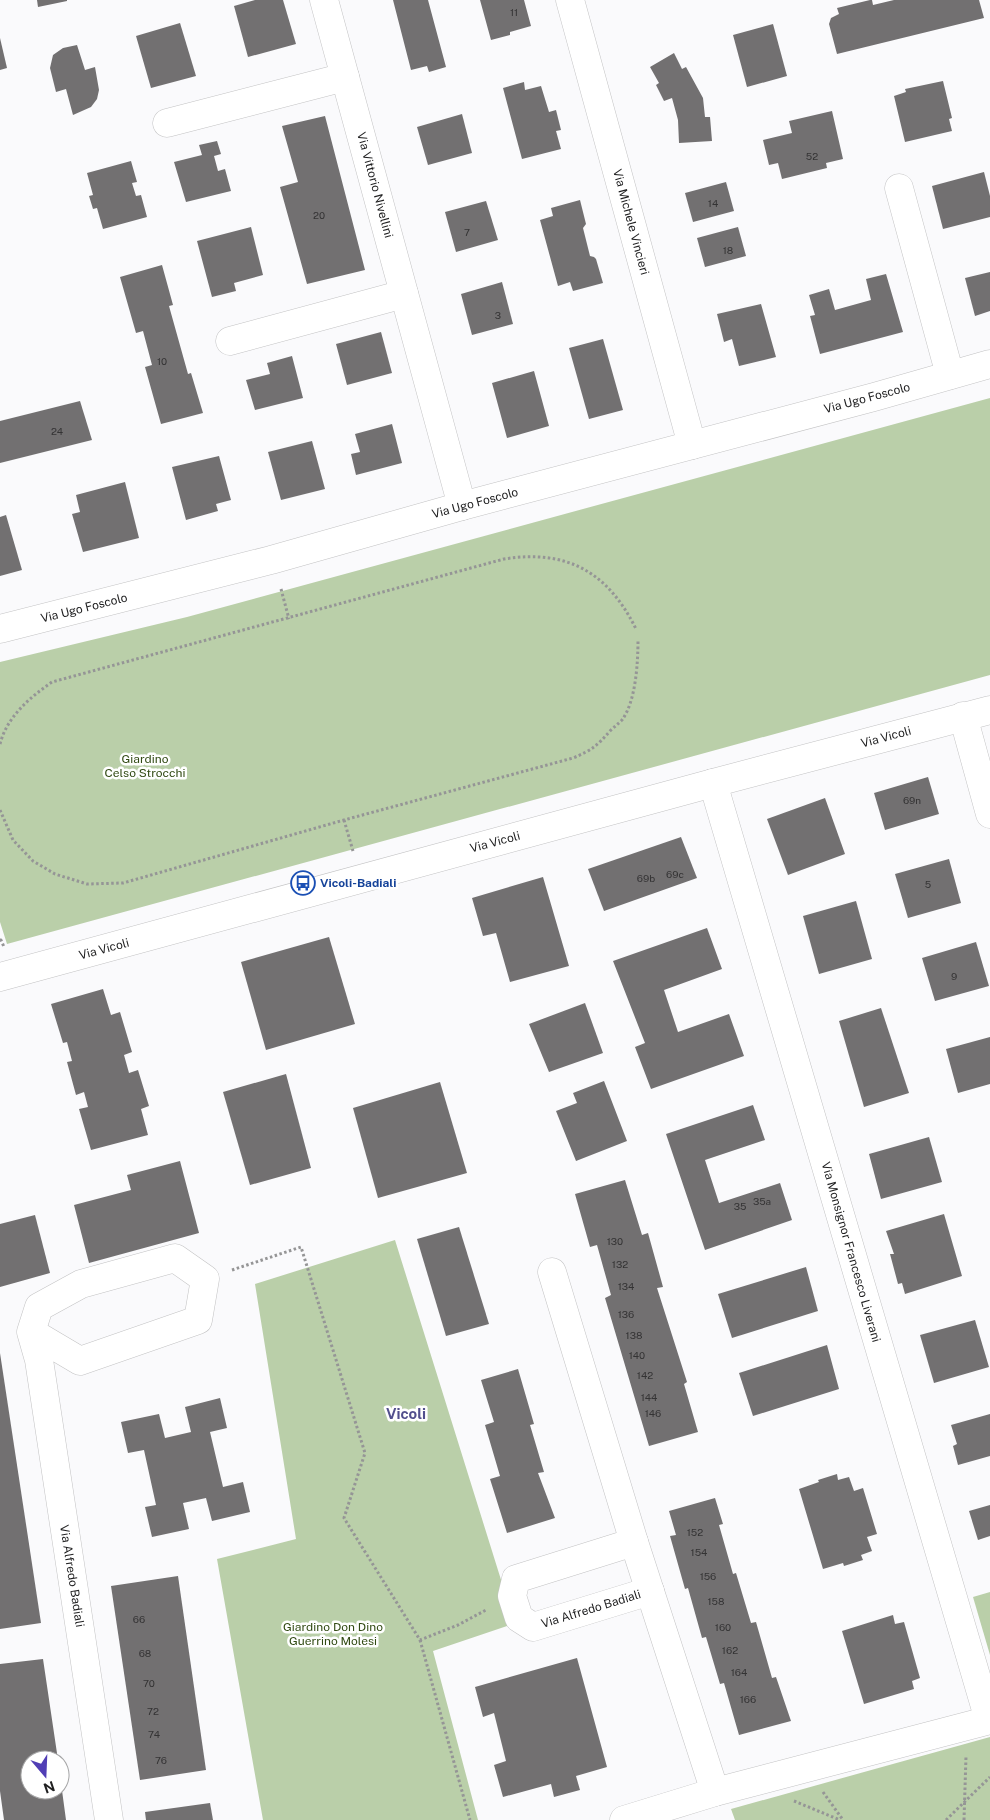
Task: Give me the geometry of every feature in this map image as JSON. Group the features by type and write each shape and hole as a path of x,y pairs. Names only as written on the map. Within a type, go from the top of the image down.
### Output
{"street":[{"name":"Via Vittorio Nivellini","path":"324,0 462,506"},
{"name":"Via Michele Vincieri","path":"570,0 692,445"},
{"path":"167,123 345,77"},
{"path":"899,188 950,375"},
{"path":"230,342 404,294"},
{"name":"Via Ugo Foscolo","path":"0,629 270,560 462,506 864,400 990,364"},
{"name":"Via Vicoli","path":"0,977 712,783 990,710"},
{"path":"963,716 990,814"},
{"name":"Via Monsignor Francesco Liverani","path":"712,783 990,1720"},
{"path":"175,1258 205,1280 198,1320 80,1361 31,1332 39,1307 81,1284 175,1258"},
{"name":"Via Alfredo Badiali","path":"552,1272 634,1542 715,1792"},
{"name":"Via Alfredo Badiali","path":"31,1332 39,1360 109,1820"},
{"path":"512,1596 516,1579 634,1542"},
{"name":"Via Alfredo Badiali","path":"512,1596 519,1618 533,1627 650,1591"},
{"path":"624,1820 715,1792 990,1720"}],"path":[{"path":"0,744 11,720 20,709 52,682 504,559 526,556 566,560 594,576 616,596 636,629"},
{"path":"281,591 289,619"},
{"path":"0,810 13,840 34,861 55,874 87,884 123,883 589,752 622,719 629,706 637,674 638,640"},
{"path":"344,820 354,856"},
{"path":"0,935 2,940"},
{"path":"205,1280 301,1247 365,1453 344,1518 420,1640 470,1820"},
{"path":"420,1640 458,1625 512,1596"},
{"path":"964,1820 966,1748"},
{"path":"946,1820 990,1777"},
{"path":"821,1791 842,1820"},
{"path":"790,1800 842,1820"}],"green space":[{"name":"Giardino Celso Strocchi","path":"990,398 990,675 7,944 0,922 0,662 187,617"},
{"name":"Giardino Don Dino Guerrino Molesi","path":"395,1240 502,1583 513,1624 433,1651 478,1820 263,1820 217,1559 296,1539 255,1284"},
{"path":"990,1592 990,1655 973,1597"},
{"path":"990,1737 990,1820 735,1820 731,1809"}],"building":[{"path":"37,0 67,0 67,1 38,7"},
{"path":"255,0 283,0 296,44 248,57 234,6"},
{"path":"393,0 428,0 446,67 429,72 427,66 411,70"},
{"path":"480,0 524,0 531,26 510,32 510,35 491,40"},
{"path":"872,0 873,5 894,0 979,0 984,18 837,54 829,24 831,18 839,14 837,8"},
{"path":"180,23 196,76 151,88 136,36"},
{"path":"773,24 787,76 747,87 733,35"},
{"path":"0,38 7,68 0,70"},
{"path":"77,45 85,70 95,67 99,90 97,99 91,107 73,115 66,89 56,92 50,68 53,55 63,48"},
{"path":"674,53 682,69 686,67 703,98 705,117 710,117 712,141 679,143 678,120 672,98 664,101 656,85 659,83 650,67"},
{"path":"943,81 952,118 949,119 952,131 905,142 894,96 906,92 905,89"},
{"path":"524,82 525,90 541,86 549,112 556,110 561,130 556,131 561,149 522,159 503,88"},
{"path":"832,111 843,159 826,163 827,168 782,179 778,163 769,165 763,140 792,133 789,121"},
{"path":"462,114 472,153 428,165 417,127"},
{"path":"325,116 365,270 307,284 280,187 298,182 282,126"},
{"path":"217,141 221,154 214,156 218,171 225,169 231,191 186,202 174,162 202,155 199,145"},
{"path":"131,161 137,182 132,183 136,196 141,195 147,217 103,229 97,208 93,209 89,196 93,195 87,173"},
{"path":"984,172 990,196 990,217 943,229 932,186"},
{"path":"726,182 734,211 693,222 685,193"},
{"path":"580,200 586,224 583,228 590,256 596,259 603,283 573,291 570,282 558,286 540,220 553,216 551,208"},
{"path":"486,201 498,240 456,252 445,212"},
{"path":"251,227 263,275 234,283 236,291 212,297 197,241"},
{"path":"738,227 746,256 705,267 697,238"},
{"path":"162,265 173,305 169,306 188,374 191,373 203,413 161,424 145,367 152,365 143,331 136,333 120,277"},
{"path":"990,272 990,311 975,316 965,278"},
{"path":"886,274 903,332 820,354 810,316 815,315 809,295 829,289 835,310 871,300 866,279"},
{"path":"502,282 513,324 472,335 461,294"},
{"path":"761,304 776,357 739,366 732,339 724,342 717,314"},
{"path":"381,332 392,373 347,385 336,344"},
{"path":"603,339 623,410 589,419 569,348"},
{"path":"292,356 303,398 255,410 246,380 270,374 267,363"},
{"path":"534,371 549,426 507,438 492,383"},
{"path":"80,401 92,440 0,463 0,421"},
{"path":"392,424 402,463 356,475 351,454 360,452 355,434"},
{"path":"312,441 325,489 281,500 268,452"},
{"path":"219,456 231,500 216,504 218,511 186,520 172,467"},
{"path":"125,482 139,538 83,552 72,514 80,512 76,495"},
{"path":"6,515 22,570 0,576 0,517"},
{"path":"928,777 939,814 885,830 874,793"},
{"path":"825,798 845,854 788,875 767,819"},
{"path":"681,837 697,878 604,911 588,869"},
{"path":"949,859 961,903 908,918 895,874"},
{"path":"543,877 569,966 510,982 496,933 483,936 472,898"},
{"path":"856,901 872,959 819,974 803,916"},
{"path":"707,928 722,969 664,990 678,1032 729,1014 744,1056 651,1089 635,1047 645,1043 613,961"},
{"path":"329,937 355,1024 266,1050 241,962"},
{"path":"976,942 989,986 935,1001 922,958"},
{"path":"103,989 111,1015 120,1012 132,1052 124,1055 129,1073 138,1070 149,1106 141,1109 148,1135 91,1150 79,1109 88,1107 84,1092 76,1095 67,1062 72,1061 67,1042 63,1043 51,1004"},
{"path":"585,1003 603,1053 549,1072 529,1024"},
{"path":"881,1008 909,1093 864,1107 839,1021"},
{"path":"990,1037 990,1084 958,1093 946,1049"},
{"path":"286,1074 311,1168 250,1185 223,1092"},
{"path":"604,1081 627,1141 576,1161 556,1111 577,1103 573,1093"},
{"path":"440,1082 467,1173 378,1198 353,1108"},
{"path":"753,1105 765,1140 705,1160 719,1203 780,1183 792,1220 705,1250 666,1134"},
{"path":"929,1137 942,1182 881,1199 869,1154"},
{"path":"180,1161 199,1233 89,1263 74,1205 131,1190 127,1175"},
{"path":"625,1180 642,1235 648,1233 663,1287 657,1288 687,1382 684,1384 698,1432 649,1446 605,1298 611,1295 597,1245 590,1247 575,1194"},
{"path":"944,1214 962,1276 905,1294 902,1283 898,1284 890,1254 894,1254 886,1231"},
{"path":"35,1215 50,1273 0,1287 0,1224"},
{"path":"459,1227 489,1324 446,1336 417,1239"},
{"path":"806,1267 818,1311 732,1338 718,1294"},
{"path":"975,1320 989,1367 934,1383 920,1335"},
{"path":"827,1345 839,1389 753,1416 739,1373"},
{"path":"0,1353 41,1623 0,1629"},
{"path":"518,1369 534,1424 530,1425 544,1472 538,1473 555,1518 507,1533 490,1479 500,1476 485,1425 494,1422 481,1380"},
{"path":"220,1398 227,1428 210,1432 223,1487 243,1482 250,1512 212,1521 206,1498 183,1503 189,1529 152,1537 145,1507 156,1505 144,1450 128,1453 121,1422 159,1414 165,1438 191,1432 185,1407"},
{"path":"990,1414 990,1456 958,1465 953,1446 957,1444 951,1425"},
{"path":"837,1474 838,1480 849,1477 854,1491 863,1488 877,1534 867,1537 872,1551 861,1555 863,1560 844,1566 843,1563 823,1569 799,1489"},
{"path":"715,1498 723,1524 719,1525 733,1574 736,1573 751,1623 756,1622 772,1678 776,1677 791,1721 739,1735 724,1683 720,1684 706,1637 702,1638 688,1588 685,1589 670,1536 676,1535 669,1511"},
{"path":"990,1505 990,1536 978,1540 969,1511"},
{"path":"178,1576 206,1770 140,1780 111,1586"},
{"path":"893,1615 895,1624 904,1622 920,1678 912,1681 914,1689 864,1704 842,1631"},
{"path":"577,1658 607,1767 576,1776 580,1790 554,1797 551,1784 503,1797 494,1765 506,1761 494,1713 483,1717 475,1687"},
{"path":"43,1659 57,1750 20,1750 20,1800 63,1800 66,1820 4,1820 0,1791 0,1664"},
{"path":"210,1803 213,1820 146,1820 145,1812"}],"place":[{"name":"Vicoli-Badiali","path":"303,883"}],"district":[{"name":"Vicoli","path":"406,1413"}]}
